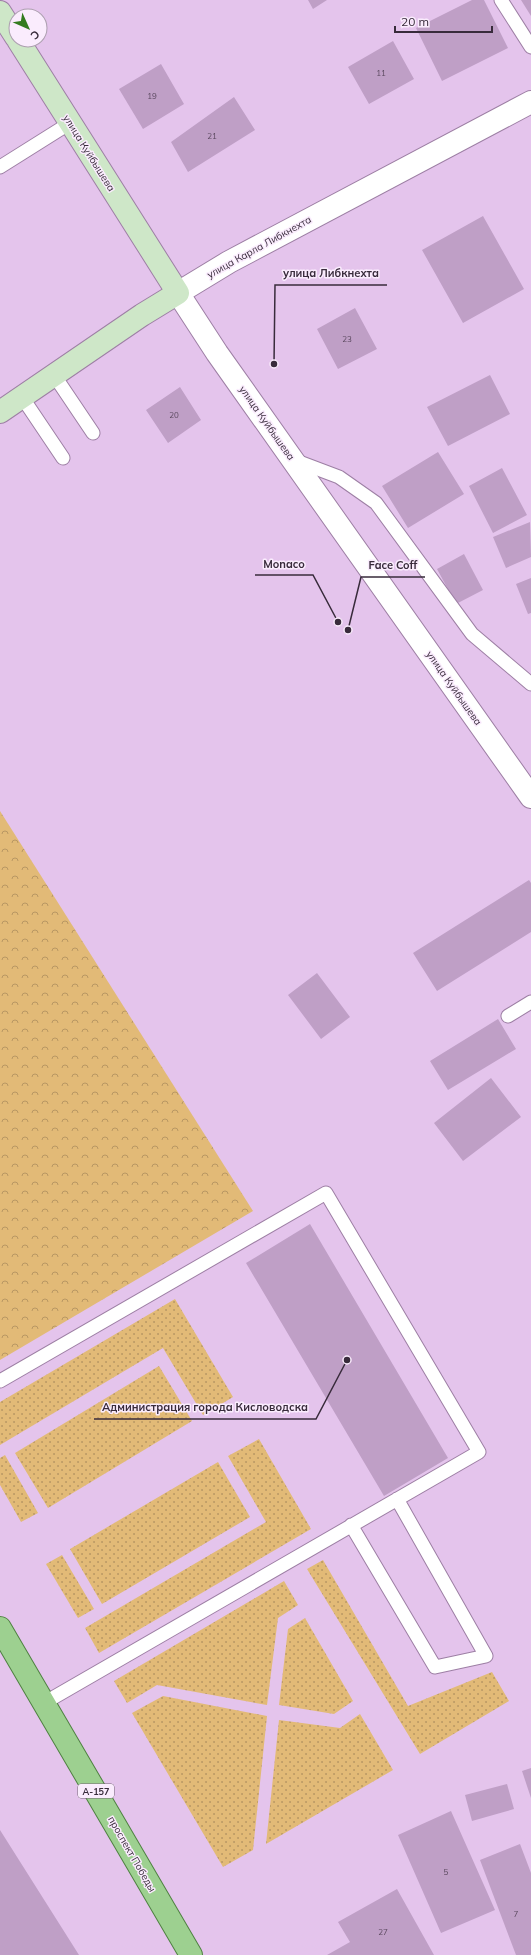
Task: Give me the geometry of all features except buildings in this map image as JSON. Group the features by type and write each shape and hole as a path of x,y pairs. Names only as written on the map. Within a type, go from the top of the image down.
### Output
{"main road":[{"path":"0,12 8,24"},
{"name":"улица Куйбышева","path":"23,48 178,293"},
{"name":"улица Карла Либкнехта","path":"0,412 142,315 178,293"},
{"name":"проспект Победы","path":"0,1628 191,1955"}],"street":[{"name":"улица Карла Либкнехта","path":"178,293 229,262 531,102"},
{"name":"улица Куйбышева","path":"178,293 216,353 531,797"}],"lane":[{"path":"501,0 531,47"},
{"path":"0,167 70,123"},
{"path":"54,375 93,433"},
{"path":"22,397 63,458"},
{"path":"292,459 339,477 376,503 472,634 531,684"},
{"path":"508,1016 531,1002"},
{"path":"0,1381 326,1193 479,1452 44,1703"},
{"path":"351,1525 435,1667 486,1656 397,1499"}],"green space":[{"path":"0,811 253,1211 0,1360"},
{"path":"175,1299 233,1397 203,1415 163,1348 0,1445 0,1402"},
{"path":"159,1366 192,1421 48,1508 15,1453"},
{"path":"259,1439 311,1529 99,1653 85,1628 266,1522 228,1456"},
{"path":"5,1455 38,1513 21,1522 0,1485 0,1458"},
{"path":"218,1462 250,1517 102,1604 70,1549"},
{"path":"62,1555 94,1609 78,1618 46,1564"},
{"path":"323,1560 408,1706 492,1672 509,1701 420,1754 307,1569"},
{"path":"284,1581 298,1605 278,1618 267,1705 157,1685 127,1703 114,1681"},
{"path":"305,1618 353,1701 334,1714 279,1705 288,1629"},
{"path":"163,1696 267,1716 253,1850 223,1867 132,1713"},
{"path":"360,1714 393,1770 266,1844 279,1720 340,1728"}],"place":[{"name":"улица Либкнехта","path":"274,364"},
{"name":"Monaco","path":"338,622"},
{"name":"Face Coff","path":"348,630"},
{"name":"Администрация города Кисловодска","path":"347,1360"}]}
